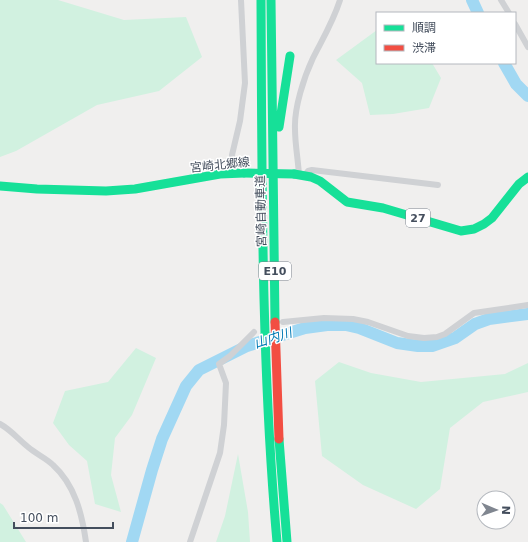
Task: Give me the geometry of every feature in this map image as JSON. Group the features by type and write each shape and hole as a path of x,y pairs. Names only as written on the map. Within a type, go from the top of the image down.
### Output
{"main road":[{"name":"宮崎自動車道","path":"261,0 266,370 277,542"},
{"name":"宮崎自動車道","path":"271,0 274,234 279,416 288,542"},
{"path":"274,234 278,212 279,125 290,56"},
{"name":"宮崎北郷線","path":"0,186 37,189 106,191 135,189 220,174 240,173 299,175 320,181 347,202 383,208 461,230 472,230 483,225 495,216 515,188 528,177"}],"street":[{"path":"240,0 246,83 240,121 232,155 240,173"},
{"path":"340,0 336,14 326,37 313,59 300,98 295,127 299,175 312,170 438,185"},
{"path":"501,0 508,12"},
{"path":"516,26 528,47"},
{"path":"283,322 324,318 353,319 368,322 408,336 424,338 437,337 445,334 474,313 528,305"},
{"path":"190,542 220,453 224,425 226,383 219,364 230,356 254,332"},
{"path":"0,424 13,433 21,442 52,464 62,474 72,490 79,507 86,542"}],"green space":[{"path":"0,0 58,0 124,20 186,17 202,57 159,91 97,105 16,151 0,157"},
{"path":"376,31 376,64 433,64 441,78 429,108 393,114 370,115 362,83 336,60"},
{"path":"136,348 156,358 132,415 115,438 111,475 121,512 95,504 87,461 69,445 53,423 65,391 108,382"},
{"path":"339,362 371,373 421,382 505,374 528,363 528,392 483,402 450,428 440,489 416,509 363,485 322,456 315,381"},
{"path":"238,454 248,512 250,542 216,542 225,516"},
{"path":"0,503 3,505 26,542 0,542"}],"waterway":[{"name":"山内川","path":"472,0 478,12"},
{"name":"山内川","path":"505,64 516,84 528,96"},
{"name":"山内川","path":"132,542 162,439 186,386 199,370 247,346 305,328 327,325 346,325 359,328 397,343 432,346 455,338 475,324 489,319 528,314"}],"traffic: fast":[{"path":"261,0 262,203 265,339 277,542"},
{"path":"271,0 275,322"},
{"path":"279,127 290,56"},
{"path":"0,186 37,189 106,191 135,189 220,174 244,173"},
{"path":"244,173 294,174"},
{"path":"294,174 311,177 320,181 347,202 383,208 461,231 474,229 492,218 519,184 528,177"},
{"path":"279,439 287,542"}],"traffic: jam":[{"path":"275,322 279,439"}]}
